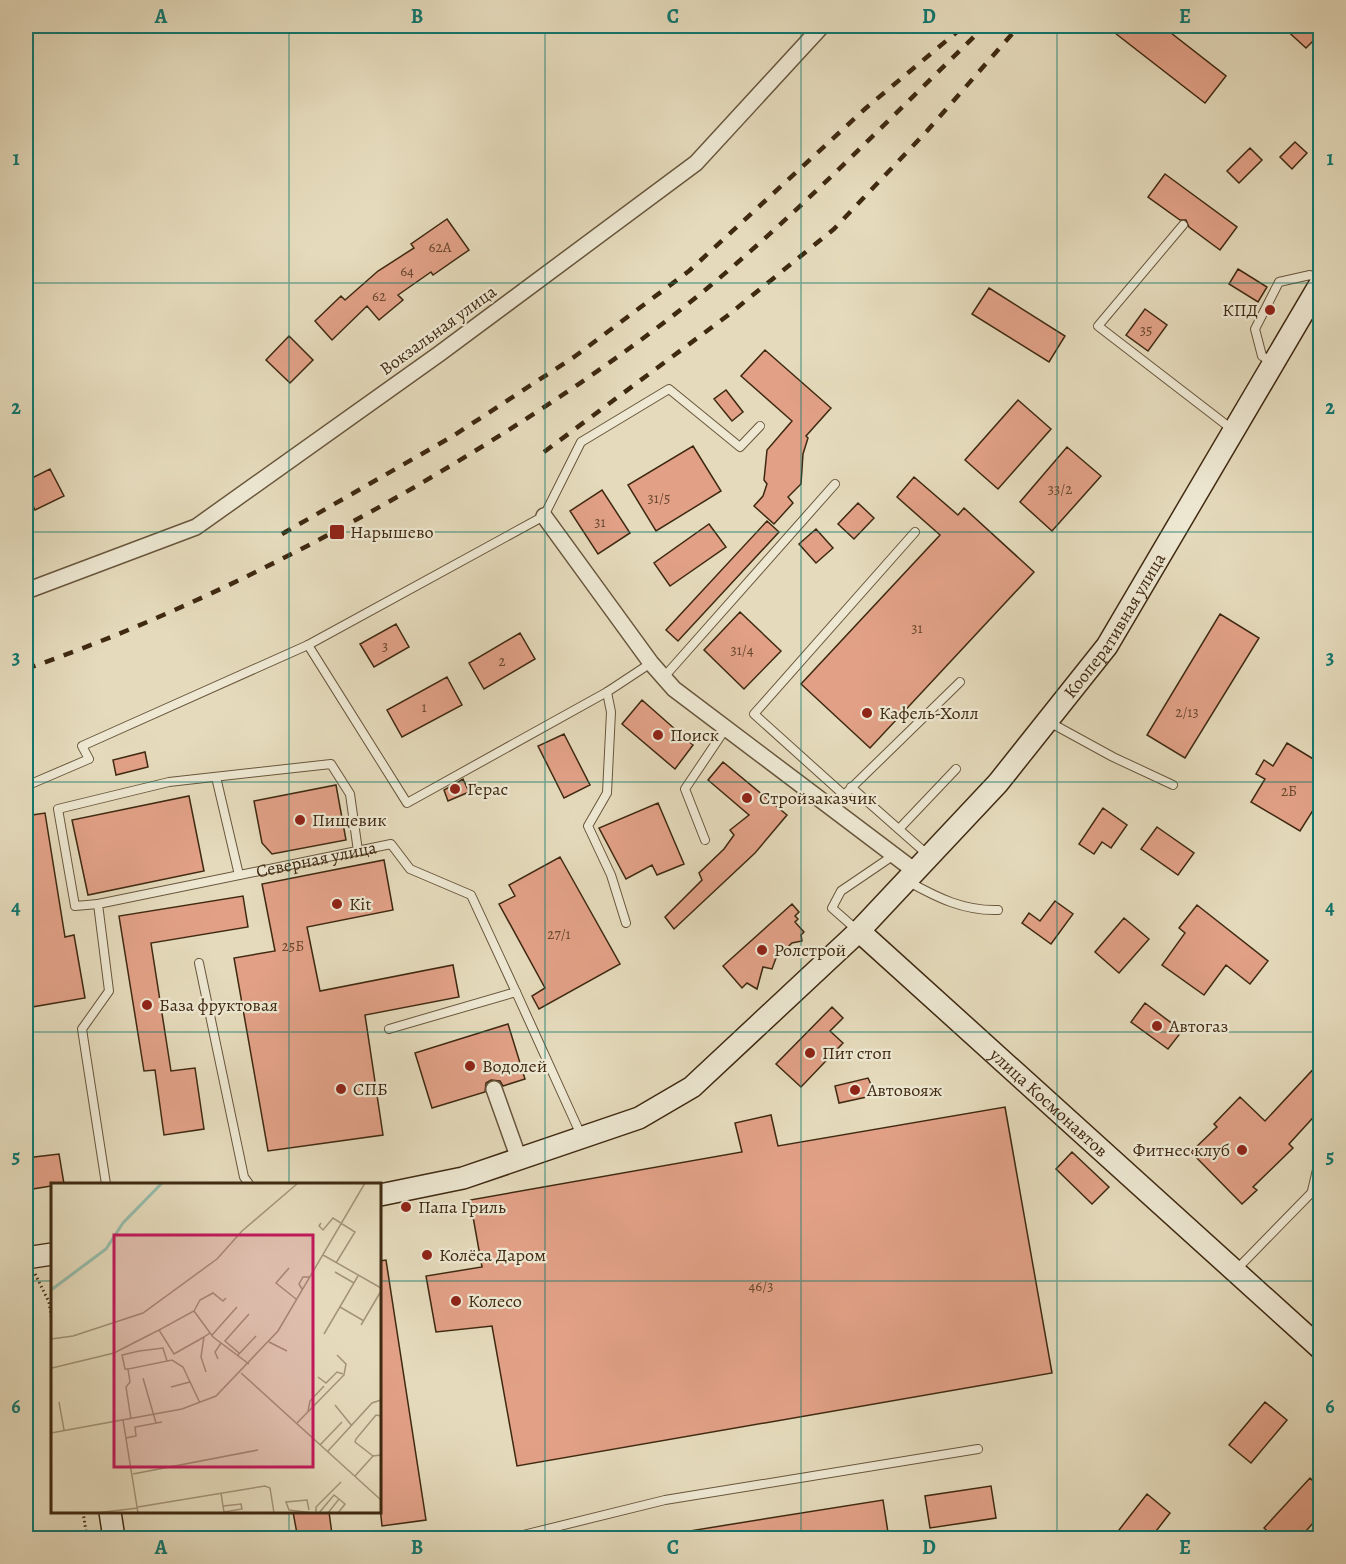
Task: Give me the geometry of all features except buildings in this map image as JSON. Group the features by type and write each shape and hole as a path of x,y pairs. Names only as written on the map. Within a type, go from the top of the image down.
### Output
{"main road":[{"name":"Кооперативная улица","path":"859,931 998,783 1107,646 1320,282"},
{"path":"381,1195 463,1178 639,1118 692,1087 859,931"},
{"name":"улица Космонавтов","path":"859,931 1320,1348"},
{"path":"26,1258 51,1254"},
{"path":"110,1513 114,1539"}],"street":[{"name":"Вокзальная улица","path":"26,591 196,527 400,382 696,163 822,26"},
{"path":"544,516 651,663 674,689 894,855 917,869"},
{"path":"494,1089 519,1159"}],"lane":[{"path":"1183,225 1098,326 1234,430"},
{"path":"1274,363 1262,356 1255,329 1279,282 1310,275 1320,282"},
{"path":"26,786 89,759 82,746 308,645 544,516 581,442 669,389 740,447 760,426"},
{"path":"664,677 835,484"},
{"path":"844,795 754,714 915,532"},
{"path":"308,645 407,803 607,692 651,663"},
{"path":"836,811 851,787 960,682"},
{"path":"607,692 611,712 608,793 588,826 611,875 626,923"},
{"path":"1048,721 1113,757 1173,785"},
{"path":"705,840 685,789 726,728"},
{"path":"239,875 216,777 331,764 350,794 358,851"},
{"path":"899,829 956,769"},
{"name":"Северная улица","path":"216,777 169,782 58,809 75,906 183,887 391,844 410,869 471,895 582,1138"},
{"path":"851,787 899,829 917,869 937,898 980,910 998,910"},
{"path":"859,931 832,908 841,891 894,855"},
{"path":"98,903 109,991 82,1029 106,1183"},
{"path":"199,963 244,1177 248,1183"},
{"path":"389,1029 516,992"},
{"path":"1312,1193 1320,1157"},
{"path":"1235,1271 1320,1184"},
{"path":"511,1539 665,1500 978,1449"}],"path":[{"path":"26,1274 34,1272 50,1302 51,1312"},
{"path":"83,1513 87,1539"}],"railway":[{"path":"282,534 453,436 574,357 689,271 866,108 964,26"},
{"path":"26,669 175,610 319,540 413,488 562,395 670,318 741,260 812,195 985,26"},
{"path":"544,452 727,316 834,229 927,131 1019,26"}],"place":[{"name":"КПД","path":"1270,310"},
{"name":"Нарышево","path":"337,532"},
{"name":"Кафель-Холл","path":"867,713"},
{"name":"Поиск","path":"658,735"},
{"name":"Герас","path":"455,789"},
{"name":"Стройзаказчик","path":"747,798"},
{"name":"Пищевик","path":"300,820"},
{"name":"Kit","path":"337,904"},
{"name":"Ролстрой","path":"762,950"},
{"name":"База фруктовая","path":"147,1005"},
{"name":"Автогаз","path":"1157,1026"},
{"name":"Пит стоп","path":"810,1053"},
{"name":"Водолей","path":"470,1066"},
{"name":"СПБ","path":"341,1089"},
{"name":"Автовояж","path":"855,1090"},
{"name":"Фитнес клуб","path":"1242,1150"},
{"name":"Папа Гриль","path":"406,1207"},
{"name":"Колёса Даром","path":"427,1255"},
{"name":"Колесо","path":"456,1301"}]}
